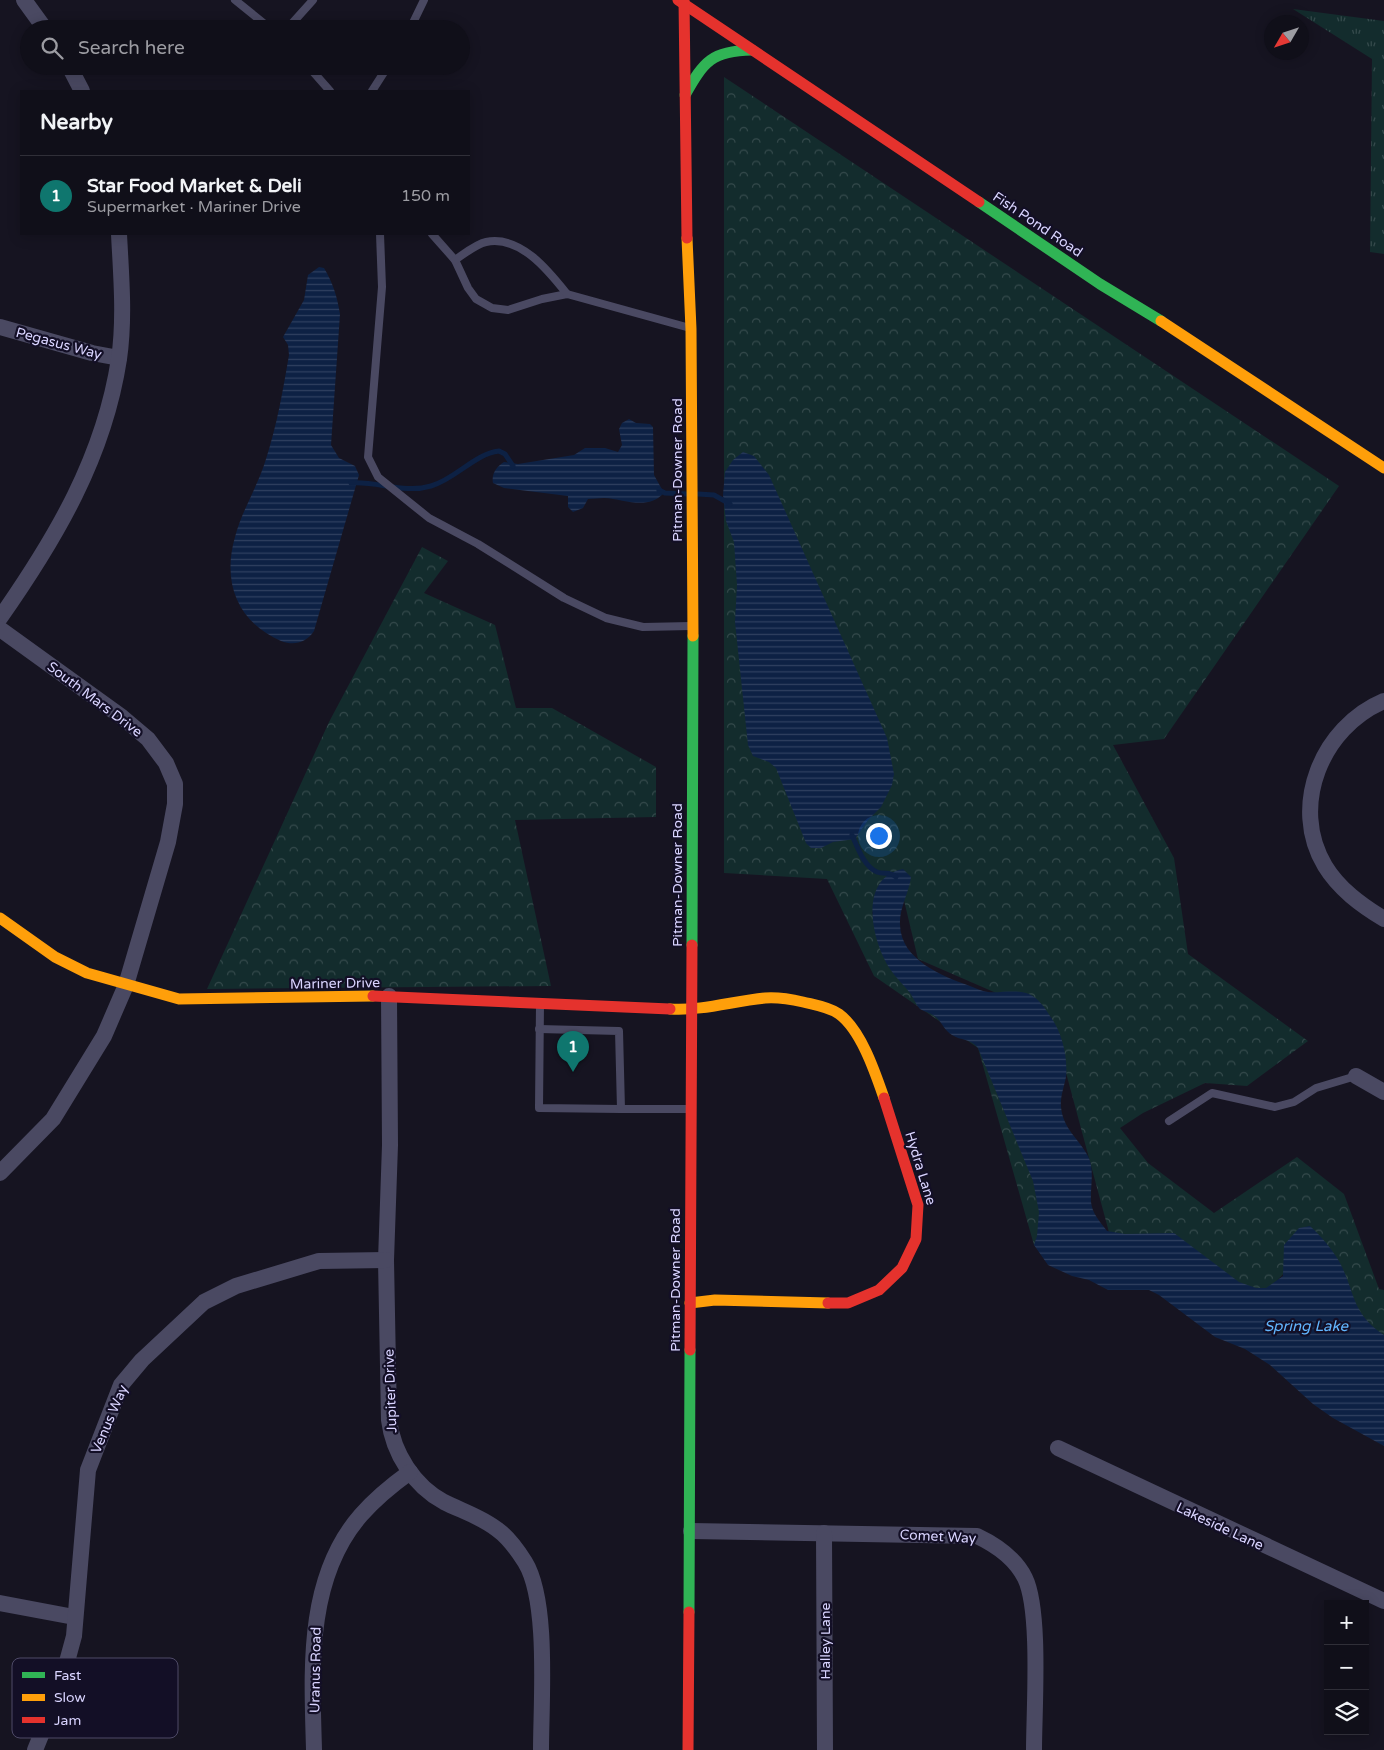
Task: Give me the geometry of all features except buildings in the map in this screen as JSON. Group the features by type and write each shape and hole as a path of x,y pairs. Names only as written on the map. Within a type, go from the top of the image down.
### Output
{"street":[{"path":"24,0 38,20"},
{"name":"Fish Pond Road","path":"682,1 1100,284 1198,344 1384,468"},
{"name":"Pitman-Downer Road","path":"682,1 686,225 692,329 691,1532 688,1750"},
{"path":"685,95 701,66 712,57 726,50 752,50"},
{"path":"74,75 81,90"},
{"path":"0,618 62,523 86,476 104,426 119,358 121,305 119,235"},
{"name":"Pegasus Way","path":"0,327 92,353 119,358"},
{"name":"South Mars Drive","path":"0,629 122,717 148,739 166,763 175,784 175,804 168,842 126,985 104,1036 53,1119 0,1173"},
{"path":"1384,701 1358,715 1329,745 1318,768 1310,818 1318,850 1334,879 1357,900 1384,919"},
{"name":"Mariner Drive","path":"0,918 55,958 87,973 179,999 389,996 691,1010"},
{"name":"Jupiter Drive","path":"389,996 390,1145 386,1260 391,1439 410,1472 425,1489 443,1501 484,1520 498,1530 526,1563 537,1591 541,1624 541,1750"},
{"name":"Hydra Lane","path":"690,1303 715,1300 848,1303 866,1298 896,1276 907,1259 920,1224 918,1205 878,1078 853,1028 839,1014 822,1006 785,998 747,999 691,1010"},
{"path":"1356,1076 1384,1092"},
{"name":"Venus Way","path":"69,1658 74,1636 74,1617 88,1470 100,1432 121,1385 142,1360 204,1302 236,1286 319,1261 386,1260"},
{"name":"Lakeside Lane","path":"1058,1448 1384,1601"},
{"name":"Uranus Road","path":"314,1750 314,1639 325,1583 340,1548 360,1516 388,1489 410,1472"},
{"name":"Comet Way","path":"691,1532 977,1536 990,1542 1018,1566 1026,1579 1031,1596 1034,1626 1034,1750"},
{"name":"Halley Lane","path":"824,1533 825,1750"},
{"path":"0,1603 74,1617"},
{"name":"Venus Way","path":"36,1750 41,1738"}],"lane":[{"path":"235,0 260,20"},
{"path":"295,20 313,0"},
{"path":"415,20 424,5 424,0"},
{"path":"316,75 329,90"},
{"path":"373,90 382,75"},
{"path":"380,235 382,287 368,457 378,477 429,518 478,544 564,598 606,618 643,627 693,626"},
{"path":"433,235 455,260 468,288 476,300 492,308 508,310 542,299 567,294 692,329"},
{"path":"455,260 485,242 510,242 546,268 567,294"},
{"path":"540,1003 539,1108 690,1109"},
{"path":"539,1029 618,1031 621,1108"},
{"path":"1169,1121 1212,1093 1275,1107 1294,1102 1316,1088 1356,1076"}],"green space":[{"path":"1293,9 1384,21 1384,254 1370,252 1372,59 1309,19 1309,15 1302,15"},
{"path":"724,77 1339,486 1164,739 1113,745 1174,858 1188,954 1308,1041 1247,1086 1205,1083 1143,1113 1120,1128 1148,1163 1214,1213 1297,1157 1344,1194 1379,1289 1384,1290 1384,1350 1376,1349 1315,1241 1261,1297 1110,1236 1051,1017 918,959 897,871 872,913 1011,1056 1089,1280 1034,1245 978,1048 874,976 827,879 724,873"},
{"path":"422,547 448,561 424,593 495,625 516,708 552,708 656,767 656,817 515,820 551,986 207,989 329,722"}],"water":[{"path":"319,267 324,268 330,279 340,314 331,445 339,458 355,466 359,475 314,631 303,641 291,643 281,641 266,633 253,623 244,612 232,585 231,554 238,527 263,469 277,420 289,355 288,345 283,337 304,300 308,275"},
{"path":"629,419 636,423 650,424 653,427 654,475 664,493 650,502 636,503 604,498 588,499 583,508 573,512 568,507 568,496 504,488 493,483 495,471 504,462 518,464 574,455 585,448 605,448 618,452 622,445 619,429 622,423"},
{"path":"743,452 754,456 769,475 887,738 894,774 892,785 881,807 868,820 855,839 833,842 821,848 811,848 806,843 776,768 769,762 753,756 748,745 735,622 737,585 734,542 726,521 723,495 725,472 733,460"},
{"name":"Spring Lake","path":"903,869 911,877 901,913 900,925 902,937 907,948 915,957 936,972 981,990 1029,994 1046,1010 1058,1029 1066,1061 1066,1077 1061,1100 1062,1115 1068,1128 1090,1161 1092,1206 1107,1231 1125,1234 1174,1233 1239,1282 1256,1288 1266,1288 1283,1276 1284,1245 1299,1228 1310,1226 1326,1243 1340,1263 1365,1319 1384,1335 1384,1446 1333,1418 1313,1404 1270,1365 1245,1349 1215,1337 1159,1295 1149,1290 1108,1290 1089,1280 1072,1276 1048,1265 1034,1245 1037,1236 1039,1212 1033,1181 978,1048 969,1041 952,1035 935,1016 920,1009 910,993 890,969 878,943 872,912 874,897 879,885 888,875"}],"waterway":[{"path":"351,483 411,489 431,486 449,478 481,457 499,451 505,454 513,466"},
{"path":"659,490 665,493 687,494"},
{"path":"698,494 714,495 730,504"},
{"path":"852,835 868,866 877,872 891,874 896,877"}],"traffic: fast":[{"path":"685,95 698,74 711,60 727,53 752,50"},
{"path":"979,202 1100,284 1161,321"},
{"path":"692,945 693,636"},
{"path":"689,1612 690,1350"}],"traffic: slow":[{"path":"687,238 691,329 693,636"},
{"path":"1161,321 1384,468"},
{"path":"0,918 55,957 87,973 179,999 373,996"},
{"path":"670,1009 694,1009 753,999 779,998 817,1005 831,1010 847,1021 861,1041 872,1064 884,1098"},
{"path":"690,1303 715,1300 828,1303"}],"traffic: jam":[{"path":"678,0 979,202"},
{"path":"684,0 687,238"},
{"path":"690,1350 692,945"},
{"path":"373,996 670,1009"},
{"path":"828,1303 848,1303 879,1290 902,1268 916,1239 918,1205 884,1098"},
{"path":"688,1750 689,1612"}],"place":[{"name":"Star Food Market & Deli","path":"573,1072"}]}
